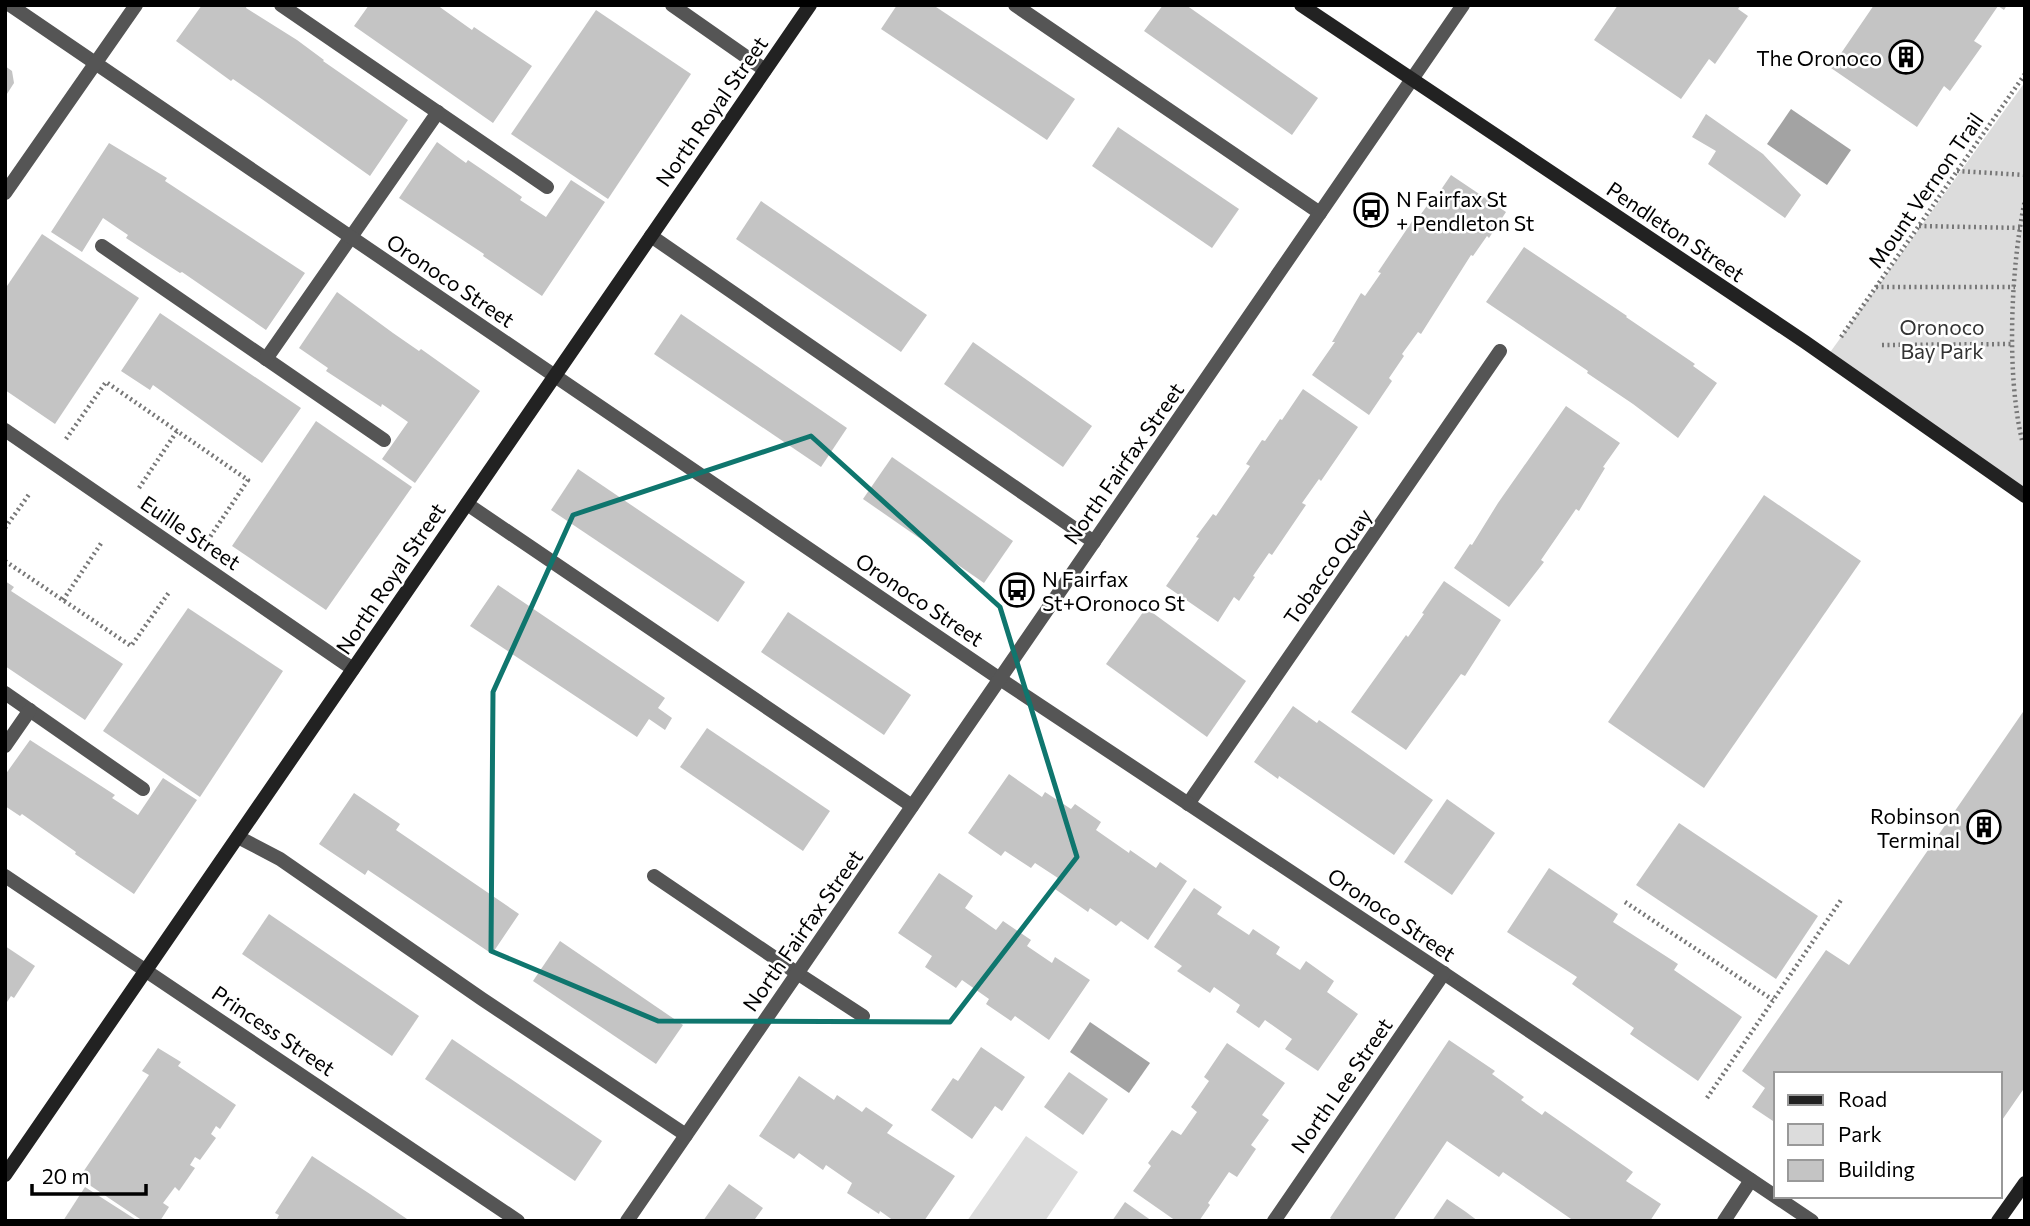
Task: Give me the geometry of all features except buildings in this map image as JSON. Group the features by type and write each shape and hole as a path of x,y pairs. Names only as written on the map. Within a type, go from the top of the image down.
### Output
{"main road":[{"name":"North Royal Street","path":"5,1175 810,5"},
{"name":"Pendleton Street","path":"1301,5 1805,342 2025,496"},
{"path":"1998,1221 2025,1183"}],"street":[{"name":"Oronoco Street","path":"10,5 1000,679 1774,1195"},
{"path":"5,193 136,5"},
{"path":"281,5 547,187"},
{"path":"672,5 765,70"},
{"path":"1015,5 1320,213"},
{"name":"North Fairfax Street","path":"627,1221 1463,5"},
{"path":"266,359 438,112"},
{"path":"651,236 1094,542"},
{"path":"102,246 384,440"},
{"name":"Tobacco Quay","path":"1188,804 1500,351"},
{"name":"Euille Street","path":"5,430 353,669"},
{"path":"467,504 912,806"},
{"path":"5,693 143,789"},
{"path":"5,746 30,710"},
{"path":"238,837 280,859 482,999 686,1135"},
{"name":"Princess Street","path":"5,876 518,1221"},
{"path":"654,876 863,1016"},
{"name":"North Lee Street","path":"1274,1221 1444,973"},
{"path":"1724,1221 1751,1180"},
{"name":"Oronoco Street","path":"1778,1198 1812,1221"}],"path":[{"name":"Mount Vernon Trail","path":"1851,323 2025,74"},
{"path":"1957,172 2025,175"},
{"path":"2022,440 2017,418 2013,344 2015,287 2025,200"},
{"path":"1919,226 2021,228"},
{"path":"1875,288 2015,287"},
{"path":"1882,345 2013,344"},
{"path":"66,439 106,382 248,480 210,537"},
{"path":"139,488 177,431"},
{"path":"5,528 30,493"},
{"path":"63,600 102,542"},
{"path":"5,561 131,646 170,591"},
{"path":"1707,1098 1841,900"},
{"path":"1625,902 1773,1000"}],"highlighted area":[{"path":"811,436 1000,607 1077,857 950,1022 658,1021 491,951 493,692 573,515"}],"green space":[{"name":"Oronoco Bay Park","path":"2025,82 2025,498 1826,358"},
{"path":"1026,1136 1078,1172 1045,1221 967,1221"}],"shaded area":[{"path":"1791,109 1851,150 1827,185 1767,144"},
{"path":"1090,1022 1150,1063 1129,1093 1070,1052"}],"place":[{"name":"The Oronoco","path":"1906,57"},
{"name":"N Fairfax St + Pendleton St","path":"1371,210"},
{"name":"N Fairfax St+Oronoco St","path":"1017,590"},
{"name":"Robinson Terminal","path":"1984,827"}]}
